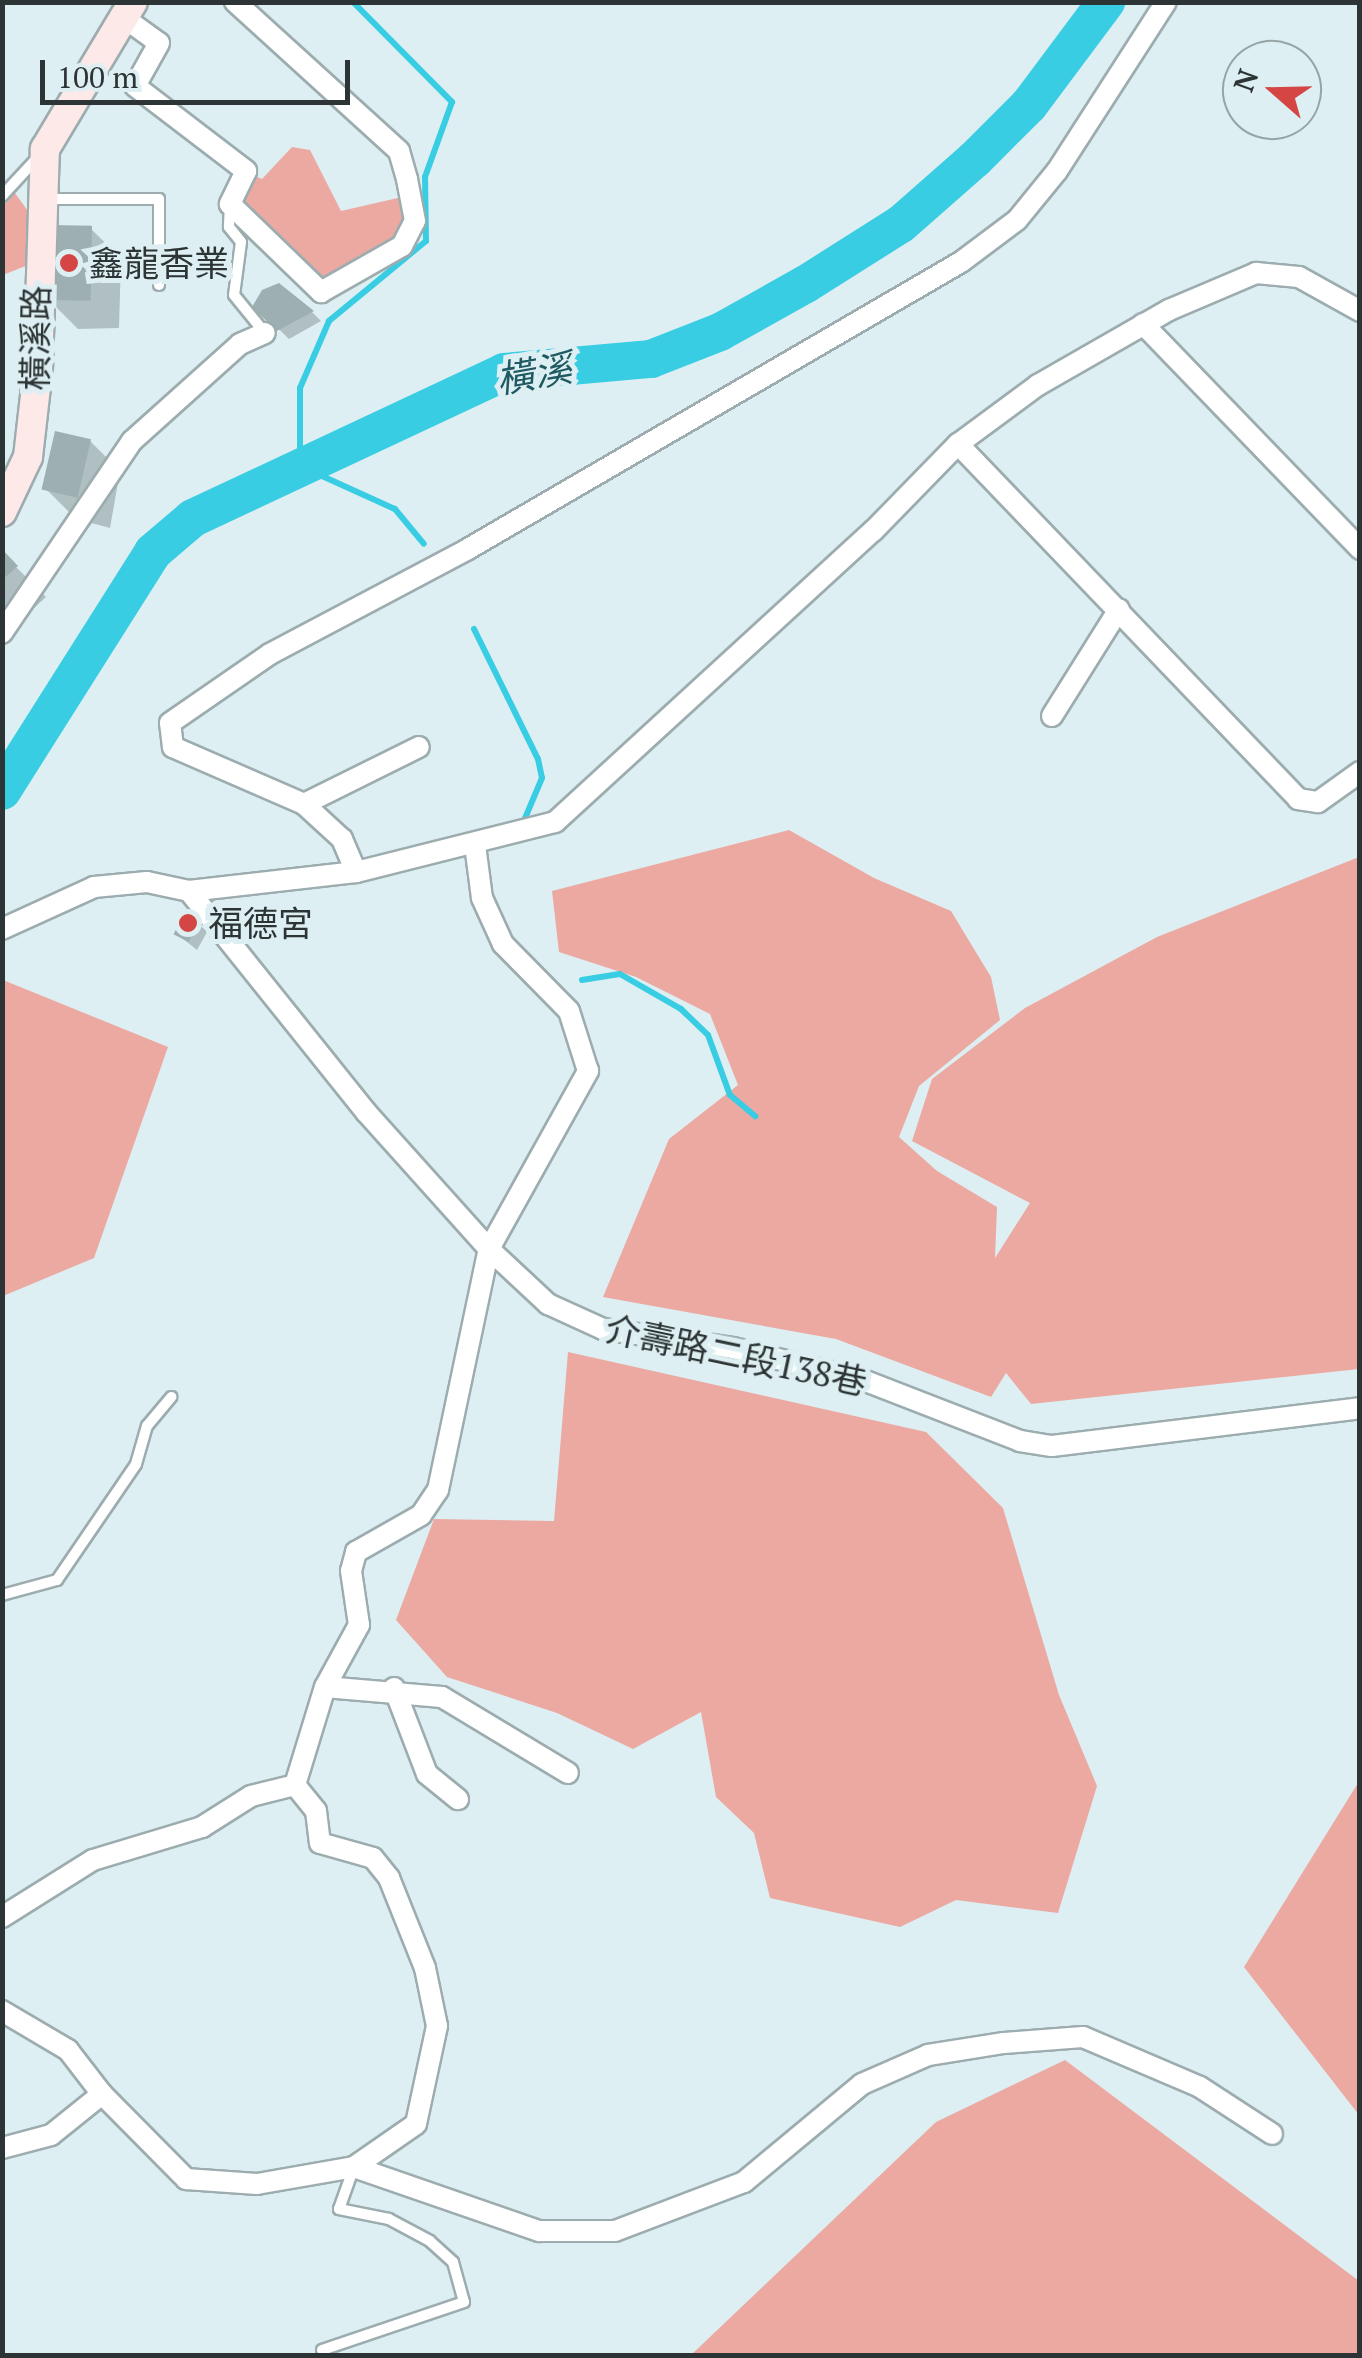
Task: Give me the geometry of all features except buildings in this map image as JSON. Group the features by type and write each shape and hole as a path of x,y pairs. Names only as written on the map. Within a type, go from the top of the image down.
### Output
{"main road":[{"name":"橫溪路","path":"2,512 28,457 38,369 45,148 128,10"}],"street":[{"path":"128,10 160,43 135,86 246,171 230,204 321,292 402,246 416,220 403,165 398,151 235,2"},
{"path":"356,872 342,840 304,804 173,747 170,723 270,654 468,549 961,262 1017,220 1058,171 1166,2"},
{"path":"2,929 94,887 146,882 189,891 356,872 475,845 569,814 958,444 1038,385 1143,324 1267,272 1299,277 1360,311"},
{"path":"1143,324 1360,549"},
{"path":"2,632 132,441 240,344 265,333"},
{"path":"958,444 1298,798 1318,802 1360,772"},
{"path":"1052,716 1119,609"},
{"path":"304,804 419,746"},
{"path":"295,1786 325,1688 359,1625 351,1571 356,1552 420,1515 445,1472 467,1331 489,1249 588,1071 569,1011 503,944 482,898 475,845"},
{"name":"介壽路二段138巷","path":"189,891 366,1112 489,1249 548,1304 603,1329 733,1348 863,1380 1020,1441 1052,1446 1360,1408"},
{"path":"325,1688 394,1688 460,1704 568,1773"},
{"path":"394,1688 427,1774 458,1799"},
{"path":"2,1917 93,1860 202,1827 251,1796 295,1786"},
{"path":"2,2011 68,2050 102,2094 186,2179 257,2184 354,2168 416,2124 437,2026 425,1968 389,1878 373,1858 320,1843 316,1811 295,1786"},
{"path":"354,2168 539,2231 614,2231 744,2182 862,2084 928,2055 1084,2036 1200,2087 1272,2134"},
{"path":"2,2148 51,2136 102,2094"}],"lane":[{"path":"2,196 45,148"},
{"path":"41,199 158,199 159,285"},
{"path":"230,204 229,227 241,242 234,294 265,333"},
{"path":"2,1596 57,1580 136,1464 147,1426 171,1397"},
{"path":"322,2350 464,2302 453,2262 430,2240 389,2219 339,2208 354,2168"}],"shaded area":[{"path":"292,147 310,150 341,211 402,197 404,224 395,240 321,283 237,201 252,175 262,179"},
{"path":"15,193 30,214 28,265 3,275 3,206"},
{"path":"789,830 874,878 951,911 991,977 1000,1020 919,1086 899,1137 937,1171 997,1207 995,1258 1030,1203 912,1141 932,1079 1025,1008 1157,937 1359,857 1359,1369 1031,1404 1006,1373 991,1397 836,1339 603,1297 669,1139 738,1085 710,1014 636,977 559,952 552,891"},
{"path":"3,980 168,1047 94,1258 3,1296"},
{"path":"568,1352 926,1432 1003,1508 1059,1695 1097,1786 1058,1913 956,1900 900,1927 770,1898 754,1833 716,1797 701,1712 633,1749 557,1713 447,1677 396,1620 434,1519 554,1521"},
{"path":"1360,1785 1359,2115 1244,1967"},
{"path":"1065,2060 1359,2281 1359,2355 691,2355 936,2122"}],"waterway":[{"path":"353,2 452,102 425,177 426,241 329,321 300,388 300,466 395,509 424,544"},
{"name":"橫溪","path":"2,791 153,552 193,518 504,372 651,359 720,332 806,284 901,224 975,159 1029,105 1106,2"},
{"path":"474,629 538,759 542,778 523,823"},
{"path":"582,980 620,974 681,1009 708,1035 730,1095 755,1116"}],"place":[{"name":"鑫龍香業","path":"69,263"},
{"name":"福德宮","path":"188,923"}]}
